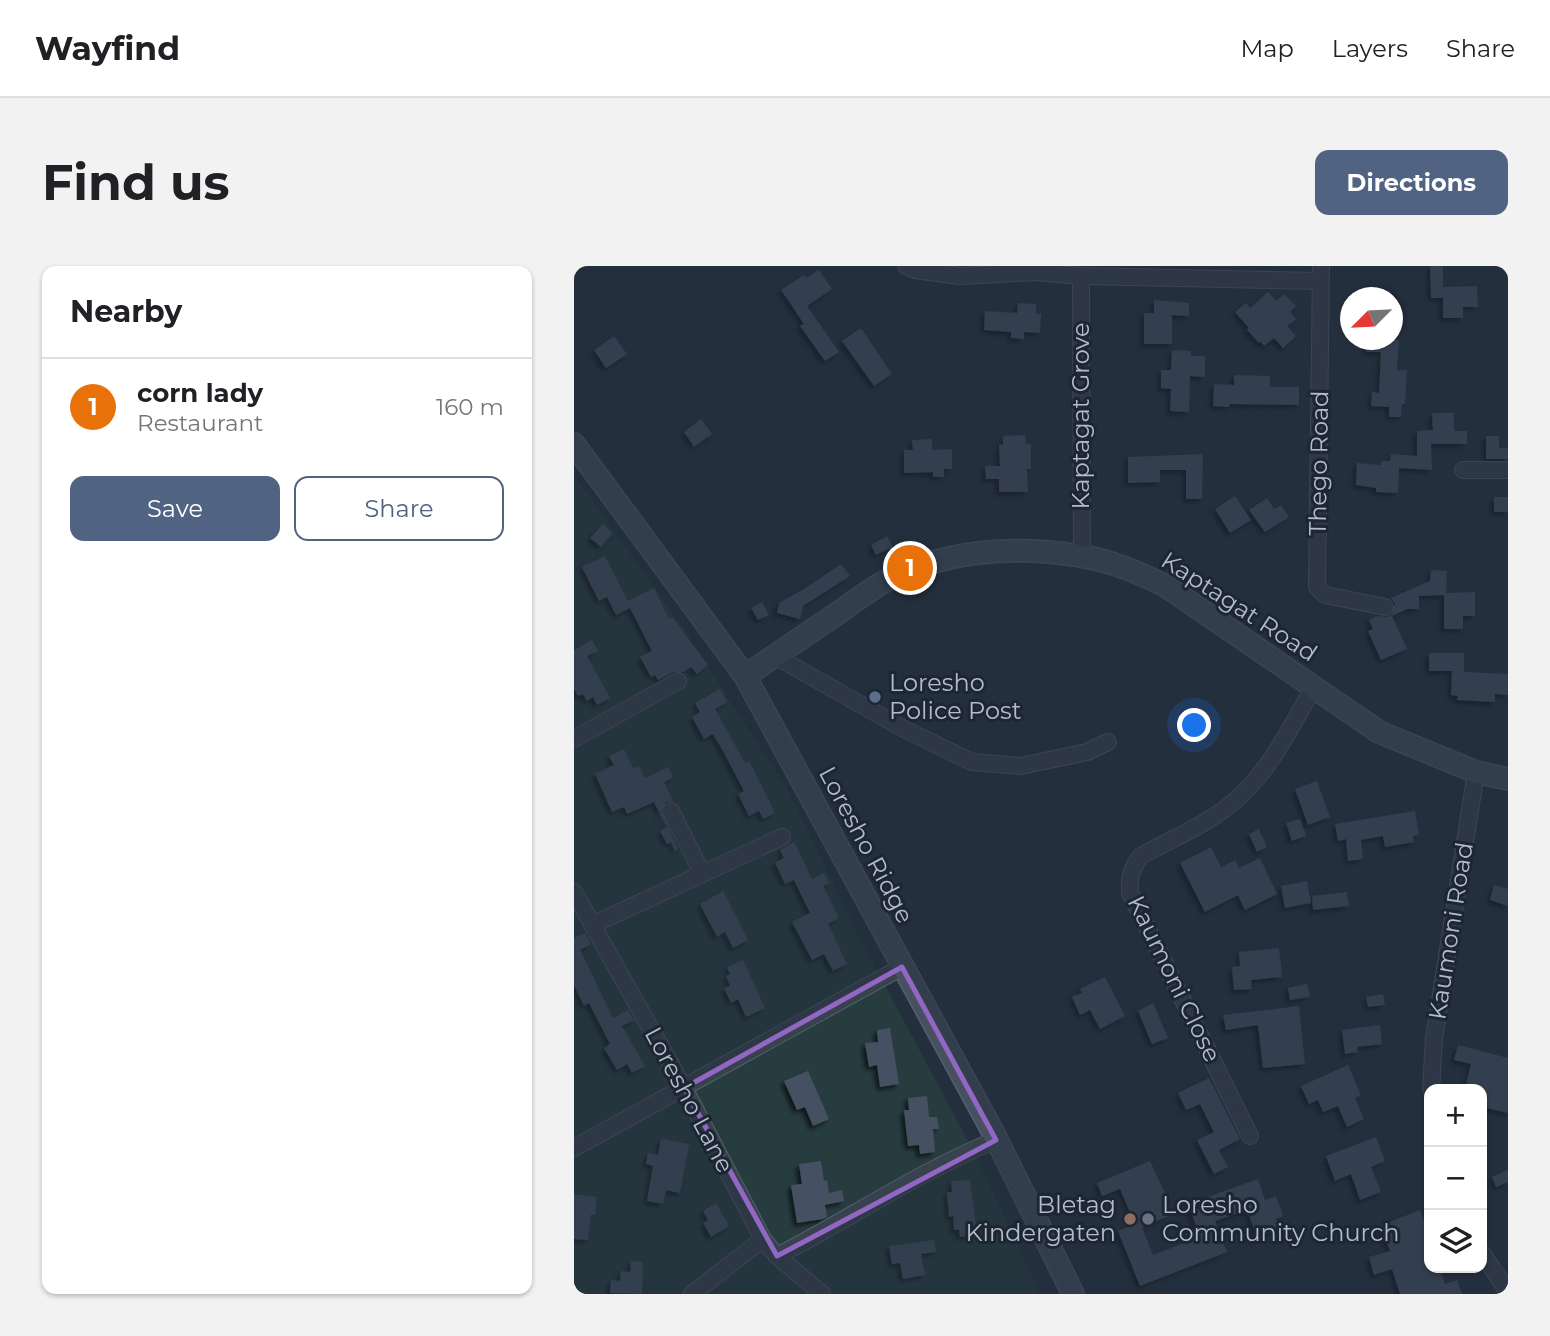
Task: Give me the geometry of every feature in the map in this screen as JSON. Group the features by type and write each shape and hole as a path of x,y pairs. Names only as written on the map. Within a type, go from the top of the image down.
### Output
{"main road":[{"name":"Loresho Ridge","path":"574,444 745,676 996,1140 1073,1294"},
{"name":"Kaptagat Road","path":"745,676 881,584 909,570 945,559 986,552 1038,551 1082,556 1130,570 1166,586 1379,733 1476,772 1508,779"}],"street":[{"path":"906,266 915,271 960,276 1037,269 1081,276 1321,274"},
{"name":"Thego Road","path":"1321,274 1317,587 1325,595 1385,607"},
{"name":"Kaptagat Grove","path":"1081,276 1082,556"},
{"path":"1463,470 1508,470"},
{"path":"775,656 904,729 972,762 1021,766 1087,752 1108,742"},
{"path":"574,739 678,681"},
{"name":"Kaumoni Close","path":"1250,1136 1130,893 1129,880 1133,867 1141,856 1220,812 1238,798 1278,747 1314,687"},
{"name":"Kaumoni Road","path":"1431,1084 1434,1039 1476,772"},
{"path":"671,811 702,873"},
{"path":"594,924 782,837"},
{"name":"Loresho Lane","path":"574,892 578,910 594,924 763,1239 777,1256 822,1294"},
{"path":"574,1148 902,967"},
{"path":"777,1256 834,1227 955,1157 996,1140"},
{"path":"692,1294 763,1239"},
{"path":"1487,1260 1508,1292"}],"highlighted area":[{"path":"902,967 996,1140 777,1256 684,1088"}],"green space":[{"path":"574,475 683,628 787,789 857,933 976,1156 1040,1294 574,1294"}],"building":[{"path":"1430,266 1443,266 1443,287 1477,286 1478,307 1463,307 1463,318 1443,318 1443,298 1431,298"},
{"path":"819,270 832,289 807,306 839,352 825,361 800,326 804,324 781,290 804,275 806,278"},
{"path":"1268,292 1276,301 1284,294 1296,306 1290,312 1296,319 1287,326 1296,336 1283,348 1274,338 1264,346 1260,341 1259,343 1235,312 1246,303 1250,308"},
{"path":"1154,300 1189,303 1189,316 1172,315 1172,344 1144,344 1144,313 1154,313"},
{"path":"1018,303 1036,304 1036,314 1041,314 1040,333 1024,332 1024,339 1011,338 1011,332 984,330 985,311 1017,313"},
{"path":"861,328 892,374 874,386 842,341"},
{"path":"614,336 627,354 606,368 594,350"},
{"path":"1172,350 1191,351 1191,356 1205,356 1205,377 1190,376 1189,412 1170,411 1171,389 1161,388 1161,370 1171,370"},
{"path":"1398,350 1397,370 1407,370 1405,404 1402,404 1401,417 1389,417 1389,407 1371,406 1372,392 1379,393 1381,352 1366,352"},
{"path":"1234,375 1270,376 1270,387 1299,387 1299,405 1213,406 1214,384 1234,385"},
{"path":"1432,413 1454,413 1454,431 1467,431 1467,444 1431,444 1432,470 1399,468 1398,493 1376,492 1376,488 1356,485 1357,463 1381,465 1381,461 1390,461 1391,454 1417,456 1417,431 1433,430"},
{"path":"701,419 712,434 694,447 684,432"},
{"path":"1025,435 1026,444 1031,444 1031,469 1027,469 1028,492 999,492 999,479 986,479 985,466 1000,466 999,444 1003,445 1003,436"},
{"path":"1486,436 1499,436 1499,448 1508,448 1508,459 1486,459"},
{"path":"932,439 932,450 952,449 952,469 944,469 944,477 933,477 933,472 904,473 904,450 913,450 912,440"},
{"path":"1203,454 1202,499 1186,499 1186,470 1160,470 1160,482 1128,483 1128,457"},
{"path":"1235,496 1251,520 1230,533 1215,509"},
{"path":"1494,497 1508,497 1508,512 1494,512"},
{"path":"1267,498 1274,509 1281,505 1289,517 1265,532 1249,510"},
{"path":"603,524 613,533 601,547 590,538"},
{"path":"887,536 893,547 876,555 871,545"},
{"path":"605,556 628,601 654,588 669,619 672,617 708,665 697,674 691,667 658,680 655,675 651,677 640,657 652,651 630,608 616,615 607,597 599,601 582,567"},
{"path":"841,564 850,576 803,606 800,619 777,613 779,603"},
{"path":"1431,570 1447,571 1446,593 1475,592 1475,616 1463,616 1463,629 1444,629 1444,595 1419,596 1419,609 1407,609 1392,616 1407,649 1381,660 1368,631 1373,629 1369,620 1392,614 1395,604 1391,598 1430,581"},
{"path":"762,602 769,615 758,620 751,608"},
{"path":"592,640 598,651 587,656 610,698 597,705 593,697 587,701 583,694 578,696 574,689 574,650"},
{"path":"1429,653 1464,653 1464,672 1508,674 1508,695 1495,694 1495,702 1457,700 1458,696 1451,695 1452,671 1429,671"},
{"path":"720,689 727,702 715,709 745,763 749,761 775,813 763,819 759,811 749,816 738,794 744,791 724,753 713,734 704,739 692,717 700,712 695,703"},
{"path":"624,749 633,768 639,766 645,778 668,767 673,777 664,782 673,801 666,802 661,811 678,849 675,851 671,842 667,844 660,831 667,827 654,802 627,814 624,807 612,812 595,774 614,765 609,756"},
{"path":"1317,781 1330,817 1308,825 1295,789"},
{"path":"1415,811 1419,835 1413,836 1414,842 1385,847 1383,836 1361,840 1363,859 1348,861 1346,839 1338,841 1335,824"},
{"path":"1300,819 1306,836 1292,841 1286,823"},
{"path":"1259,829 1267,847 1257,852 1249,834"},
{"path":"794,842 812,879 824,873 829,883 823,886 839,918 828,924 847,964 833,971 824,954 812,960 792,922 810,913 794,880 785,884 775,863 784,858 780,850"},
{"path":"1211,847 1221,867 1235,860 1239,868 1260,858 1277,894 1245,910 1238,895 1205,912 1180,863"},
{"path":"1307,881 1311,903 1285,908 1281,886"},
{"path":"1494,885 1508,889 1508,906 1490,900"},
{"path":"723,891 748,940 733,948 725,932 717,937 700,904"},
{"path":"1347,892 1349,906 1313,910 1312,896"},
{"path":"585,933 591,944 580,950 613,1018 628,1010 634,1020 622,1026 645,1066 632,1073 627,1064 617,1070 604,1048 610,1044 589,1003 584,1006 574,985 574,938"},
{"path":"1279,948 1282,977 1251,980 1252,989 1234,990 1232,967 1240,966 1239,952"},
{"path":"743,960 765,1008 746,1017 738,999 731,1003 724,988 730,986 726,976 730,974 727,967"},
{"path":"1105,977 1125,1016 1100,1029 1090,1010 1080,1015 1072,997 1082,993 1080,989"},
{"path":"1307,984 1310,997 1290,1000 1288,988"},
{"path":"1383,994 1385,1005 1368,1007 1366,997"},
{"path":"1153,1003 1168,1038 1152,1044 1138,1011"},
{"path":"1299,1006 1305,1064 1263,1068 1258,1025 1226,1030 1223,1015"},
{"path":"1380,1025 1382,1044 1357,1047 1358,1052 1345,1054 1342,1030"},
{"path":"890,1028 899,1084 880,1087 877,1065 869,1067 865,1043 878,1042 877,1030"},
{"path":"1458,1045 1508,1058 1508,1113 1487,1108 1487,1084 1466,1084 1471,1064 1454,1060"},
{"path":"1348,1065 1361,1095 1355,1098 1364,1119 1347,1127 1338,1106 1323,1112 1318,1100 1309,1104 1301,1086"},
{"path":"808,1071 829,1119 813,1126 805,1107 797,1110 784,1081"},
{"path":"1209,1078 1240,1139 1219,1150 1228,1167 1214,1174 1197,1140 1214,1132 1200,1104 1186,1110 1178,1093"},
{"path":"927,1096 929,1117 937,1117 939,1129 933,1129 935,1152 920,1154 919,1145 908,1146 904,1110 909,1110 908,1098"},
{"path":"1376,1137 1385,1161 1371,1167 1381,1192 1360,1200 1351,1174 1335,1181 1326,1156"},
{"path":"661,1139 689,1144 680,1193 666,1190 663,1204 647,1201 653,1166 646,1164 648,1153 658,1155"},
{"path":"821,1161 829,1193 842,1190 844,1201 825,1205 827,1217 823,1219 797,1223 791,1185 802,1184 799,1164"},
{"name":"Loresho Community Church","path":"1150,1161 1167,1198 1162,1200 1169,1216 1142,1227 1153,1255 1200,1237 1188,1204 1258,1179 1265,1200 1276,1196 1283,1216 1276,1219 1280,1229 1257,1237 1247,1210 1215,1221 1227,1252 1140,1286 1118,1231 1135,1224 1120,1189 1102,1196 1097,1183"},
{"path":"1508,1170 1508,1182 1496,1187 1492,1177"},
{"path":"970,1180 977,1234 960,1237 959,1230 954,1230 953,1216 949,1217 947,1192 952,1192 951,1181"},
{"path":"574,1194 597,1197 595,1215 591,1215 588,1240 574,1239"},
{"path":"716,1203 729,1226 711,1237 703,1223 708,1220 703,1211"},
{"path":"1420,1210 1424,1221 1424,1273 1442,1273 1445,1284 1457,1280 1462,1294 1400,1294 1392,1269 1374,1275 1369,1257 1390,1251 1380,1226"},
{"path":"934,1240 936,1252 921,1254 925,1275 903,1279 900,1263 892,1264 889,1246"},
{"path":"631,1261 643,1262 642,1294 610,1293 611,1280 620,1281 621,1271 630,1272"}],"place":[{"name":"corn lady","path":"910,568"},
{"name":"Loresho Police Post","path":"875,697"},
{"name":"Bletag Kindergaten","path":"1130,1219"},
{"name":"Loresho Community Church","path":"1148,1219"}]}
